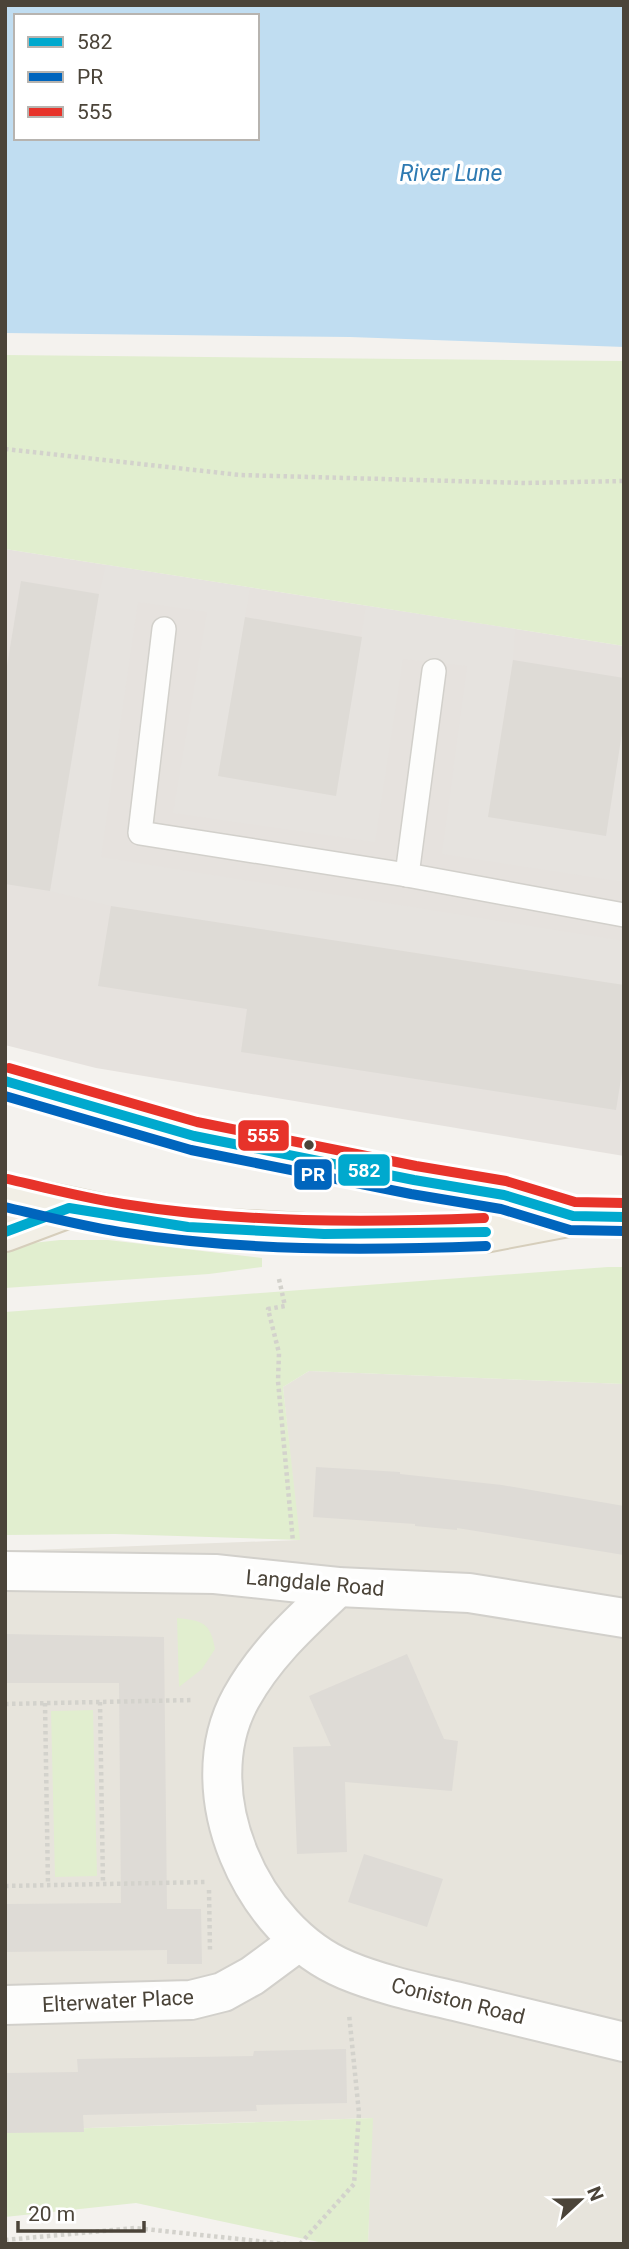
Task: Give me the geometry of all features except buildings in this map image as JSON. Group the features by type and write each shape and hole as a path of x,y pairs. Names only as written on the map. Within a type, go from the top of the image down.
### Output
{"main road":[{"path":"5,1081 194,1136 335,1166 505,1195 573,1216"},
{"path":"5,1105 18,1100 59,1096"},
{"path":"5,1193 69,1208 188,1227 324,1234 484,1233 573,1216 624,1217"},
{"path":"5,1232 69,1208"}],"street":[{"name":"Langdale Road","path":"5,1571 215,1574 338,1587 469,1593 624,1618"},
{"path":"298,1942 252,1884 231,1836 222,1791 225,1742 240,1699 280,1642 338,1587"},
{"name":"Elterwater Place","path":"5,2005 191,2000 223,1992 252,1976 298,1942"},
{"name":"Coniston Road","path":"298,1942 345,1970 397,1987 624,2042"}],"lane":[{"path":"164,629 140,833 407,874 624,915"},
{"path":"407,874 434,671"}],"path":[{"path":"5,449 240,475 525,484 624,481"},
{"path":"279,1279 285,1306 268,1309 279,1353 278,1381 294,1551"},
{"path":"5,1704 193,1700"},
{"path":"100,1702 103,1884"},
{"path":"45,1703 48,1885"},
{"path":"5,1886 215,1882"},
{"path":"300,2244 354,2184 359,2113 348,2001"},
{"path":"5,2240 135,2228 286,2244"}],"shaded area":[{"path":"5,549 624,646 624,1156 96,1068 5,1045"},
{"path":"106,565 250,588 219,776 336,796 366,606 515,629 513,660 488,816 606,835 624,720 624,882 442,854 467,666 403,659 375,842 173,813 207,612 138,602 101,857 624,941 624,985 111,906 50,891"},
{"path":"309,1371 624,1384 624,2244 368,2244 372,2118 5,2131 5,1551 299,1540 283,1387"}],"green space":[{"path":"5,355 624,361 624,646 5,549"},
{"path":"60,1240 108,1240 262,1258 262,1267 209,1274 5,1288 5,1246"},
{"path":"624,1267 624,1384 309,1371 283,1387 300,1540 115,1534 5,1535 5,1312"},
{"path":"177,1618 204,1624 211,1633 215,1649 202,1669 179,1687"},
{"path":"93,1710 97,1876 55,1877 51,1711"},
{"path":"373,2118 368,2244 328,2244 136,2203 5,2217 5,2131"}],"water":[{"name":"River Lune","path":"5,5 624,5 624,347 350,337 5,333"}],"transit line":[{"name":"555","path":"9,1068 197,1122 416,1166 506,1181 575,1202 624,1203"},
{"name":"582","path":"5,1081 194,1136 504,1195 573,1216 624,1217"},
{"name":"PR","path":"5,1096 191,1150 501,1209 570,1230 624,1231"},
{"name":"555","path":"8,1179 108,1202 213,1215 348,1221 484,1218"},
{"name":"PR","path":"5,1207 105,1230 211,1243 348,1249 486,1246"},
{"name":"582","path":"5,1232 69,1208 188,1227 324,1234 486,1232"}]}
